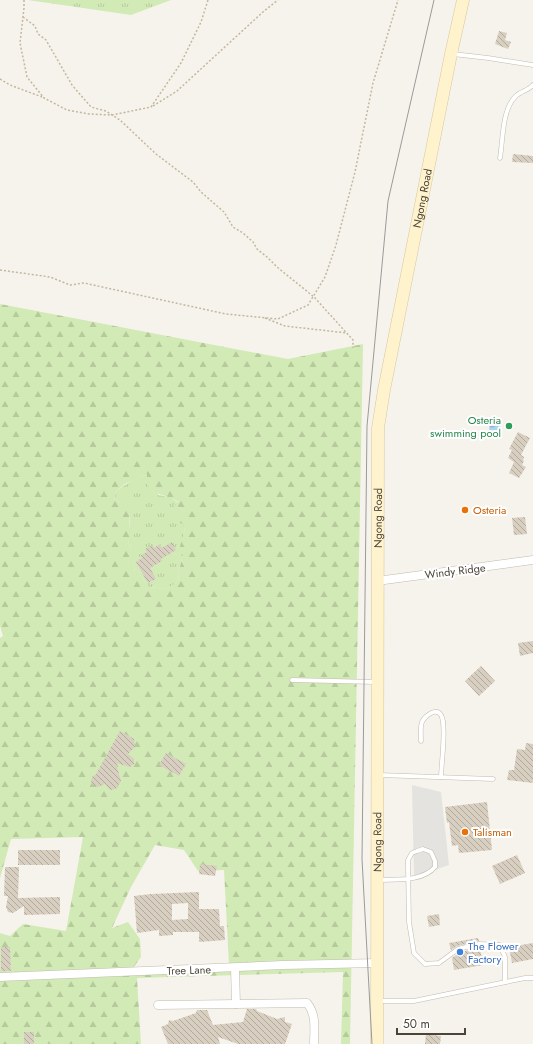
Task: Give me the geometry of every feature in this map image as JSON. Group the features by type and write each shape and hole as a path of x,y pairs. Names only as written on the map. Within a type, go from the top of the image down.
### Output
{"main road":[{"name":"Ngong Road","path":"377,1044 377,581 378,441 380,409 450,54 463,0"}],"street":[{"name":"Windy Ridge","path":"377,581 533,560"},
{"name":"Tree Lane","path":"0,977 283,965 378,963"},
{"path":"235,968 236,1004"},
{"path":"158,1005 307,1003 312,1009 314,1016 314,1044"}],"lane":[{"path":"450,54 533,65"},
{"path":"500,158 508,106 516,95 533,85"},
{"path":"292,680 378,682"},
{"path":"421,741 422,722 429,713 440,713 443,720 441,778"},
{"path":"378,776 493,779"},
{"path":"378,880 408,878 417,877 432,871 435,861 433,855 428,850 417,850 412,853 408,860 408,878 409,922 414,953 425,964 439,963 458,949 479,944 500,945 505,957 506,982"},
{"path":"378,1001 414,1001 524,978 533,978"}],"path":[{"path":"24,0 20,43 27,78 44,98"},
{"path":"151,107 181,63 201,22 208,0"},
{"path":"0,79 10,85 44,98 66,110 89,114 112,115 151,107 177,91 278,0"},
{"path":"0,270 50,277 70,285 84,283 226,314 278,319 308,305 325,278 336,245 355,172 373,83 398,0"},
{"path":"23,17 35,26 38,34 46,40 72,85 91,106 106,111 120,120 156,154 193,182 224,212 233,227 254,242 258,249 276,267 314,297 353,340 353,348"},
{"path":"262,317 285,326 347,333"}],"green space":[{"path":"28,0 171,0 131,15"},
{"path":"0,304 288,359 363,344 350,1044 341,1044 343,972 137,978 141,1044 0,1044 0,933 10,936 23,924 66,931 83,837 11,839 0,878 0,638 3,636 0,626","holes":["147,474 147,482 150,491 179,502 174,506 181,508 183,513 176,515 177,522 183,524 185,532 180,546 183,555 178,574 179,579 168,588 148,587 138,571 135,571 132,562 139,557 137,549 131,549 128,541 134,534 129,527 130,512 128,503 121,503 114,499 117,490 125,484","155,845 184,850 198,871 224,870 229,965 128,975 141,957 140,939 128,922 112,928 131,887"]},
{"path":"147,474 158,495 170,497 179,503 174,506 181,508 183,513 185,532 181,546 183,555 178,574 179,579 168,588 148,587 138,571 135,571 128,541 130,518 128,503 121,503 114,499 117,490 133,480"}],"shaded area":[{"path":"412,785 441,792 449,865 414,877"}],"water":[{"path":"490,422 500,423 499,431 489,430"}],"building":[{"path":"499,31 507,33 505,40 511,42 508,49 495,44"},
{"path":"513,154 533,156 533,163 512,162"},
{"path":"518,432 530,438 521,455 524,457 522,465 526,467 519,478 509,473 514,462 508,458 512,450 509,449"},
{"path":"525,517 527,534 514,535 512,518"},
{"path":"172,542 176,550 150,568 156,579 148,583 136,562 142,558 141,555 147,552 145,549 153,545 154,548 160,544 162,548"},
{"path":"533,641 533,653 520,656 518,643"},
{"path":"481,666 495,681 479,696 465,681"},
{"path":"120,731 134,739 135,747 128,754 134,759 134,764 130,767 116,763 121,781 116,789 110,790 105,784 98,787 91,783 92,777 96,774"},
{"path":"526,743 533,744 533,783 507,780 509,770 514,770 517,749 525,750"},
{"path":"166,753 186,764 179,776 159,765"},
{"path":"487,802 492,850 459,853 458,845 452,846 449,822 447,823 445,807"},
{"path":"18,850 60,850 60,865 18,865"},
{"path":"517,855 525,873 500,884 492,866"},
{"path":"200,864 217,866 215,876 199,874"},
{"path":"5,867 19,867 18,898 60,897 60,914 24,915 24,906 13,913 8,912 6,907 8,896 4,896"},
{"path":"199,892 199,909 219,909 220,926 224,926 225,940 199,942 199,932 173,932 173,935 159,936 159,930 137,933 134,896","holes":["188,903 188,919 172,920 172,904"]},
{"path":"439,914 440,925 429,927 427,916"},
{"path":"478,938 479,941 457,946 451,950 449,943"},
{"path":"533,943 533,959 512,963 509,947"},
{"path":"1,947 10,947 11,971 1,971"},
{"path":"480,948 483,965 454,970 452,958 460,952"},
{"path":"247,1009 256,1009 257,1011 277,1019 285,1017 285,1022 292,1024 285,1044 238,1044 218,1037 220,1044 168,1044 161,1027 168,1024 169,1020 173,1021 196,1013 197,1010 207,1010 213,1025 243,1022"},
{"path":"24,1032 34,1032 34,1044 24,1044"},
{"path":"426,1034 441,1036 440,1044 425,1044"}],"tram line":[{"path":"372,1044 362,859 367,426 388,201 434,0"}],"place":[{"name":"Osteria swimming pool","path":"509,426"},
{"name":"Osteria","path":"465,510"},
{"name":"Talisman","path":"465,832"},
{"name":"The Flower Factory","path":"460,952"}]}
